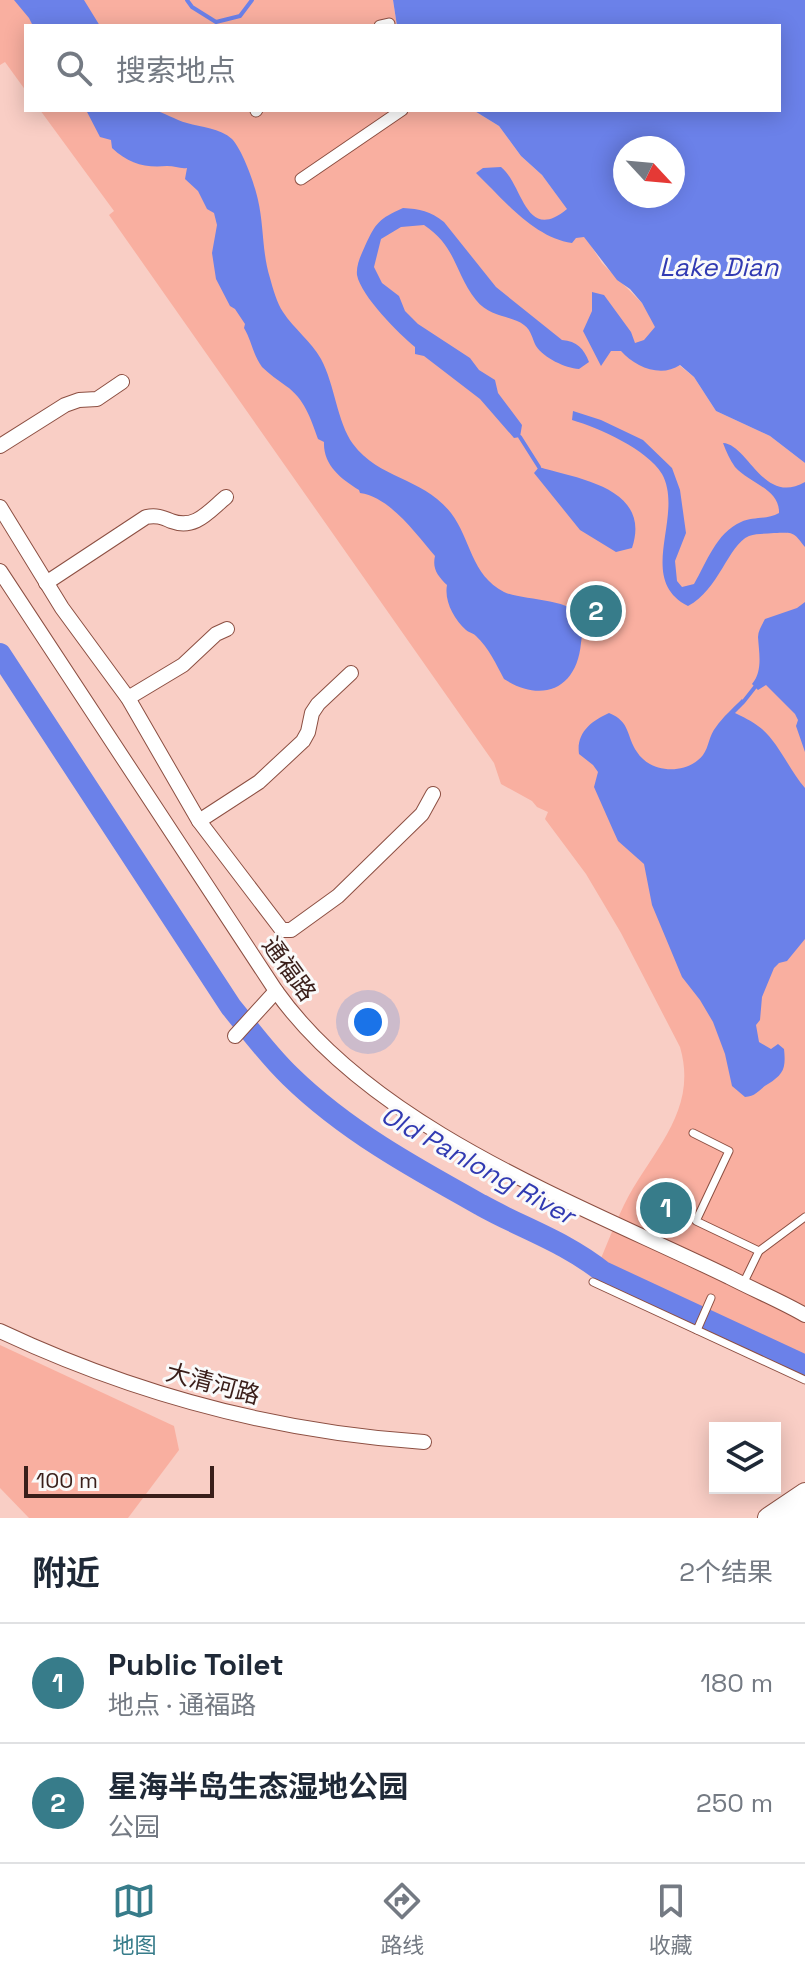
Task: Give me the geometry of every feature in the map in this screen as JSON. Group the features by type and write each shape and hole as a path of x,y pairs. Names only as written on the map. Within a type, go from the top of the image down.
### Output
{"main road":[{"path":"768,1518 805,1493"},
{"path":"794,1518 805,1510"}],"street":[{"path":"301,179 399,112"},
{"path":"0,446 65,405 97,399 122,382"},
{"path":"46,583 146,517 155,515 182,525 194,523 226,497"},
{"path":"0,507 46,583 128,698 199,821 282,930 291,930 338,896 422,814 433,794"},
{"name":"通福路","path":"0,571 276,991 292,1013 360,1078 425,1124 499,1167 805,1315"},
{"path":"128,698 183,665 216,634 227,629"},
{"path":"199,821 259,782 303,741 318,704 351,673"},
{"path":"235,1036 276,991"},
{"name":"大清河路","path":"0,1331 125,1383 198,1405 283,1426 360,1438 424,1442"}],"lane":[{"path":"693,1133 729,1151 696,1221 759,1251"},
{"path":"742,1284 759,1251 805,1217"},
{"path":"593,1282 805,1380"},
{"path":"697,1330 711,1298"}],"shaded area":[{"path":"0,0 393,0 397,24 24,24 24,88 5,62 0,65"},
{"path":"41,112 476,112 499,126 521,156 542,175 602,263 642,303 679,365 694,377 716,411 770,436 805,463 805,1366 597,1268 624,1205 678,1111 684,1070 680,1047 621,933 586,874 545,819 548,812 501,784 494,763 109,215 114,211"},
{"path":"0,1345 174,1426 179,1450 128,1518 29,1518 0,1488"}],"water":[{"path":"14,0 84,0 99,24 32,24"},
{"name":"Lake Dian","path":"393,0 805,0 805,463 770,436 716,411 694,377 680,365 657,371 633,362 621,351 611,351 601,366 583,331 592,311 592,292 604,295 631,332 635,343 644,340 655,327 642,303 617,280 584,237 576,238 572,243 545,233 520,216 476,173 483,168 501,167 526,208 542,220 553,218 567,209 542,175 521,156 499,126 476,112 781,112 781,24 397,24"},
{"path":"87,112 161,112 183,122 216,130 232,139 244,160 256,194 267,269 277,300 287,318 321,359 343,425 353,444 376,465 440,501 458,523 478,566 493,585 512,595 559,604 576,612 582,625 581,643 573,671 565,681 556,687 532,690 504,679 485,646 454,615 447,597 447,585 435,569 435,556 392,509 382,501 360,493 334,470 324,450 324,442 318,439 302,403 262,367 244,328 245,324 230,306 216,279 212,253 217,225 214,213 207,209 198,191 185,179 187,168 131,161 112,148 111,140 100,137"},
{"path":"403,208 425,211 444,222 496,287 562,340 579,346 587,357 589,362 579,369 555,362 536,346 524,325 482,306 469,290 443,242 424,225 401,227 381,239 374,267 382,283 399,296 405,311 418,324 470,358 479,370 495,380 498,393 522,425 520,437 514,438 480,399 424,356 415,354 415,347 382,314 360,284 358,264 372,231 383,219"},
{"path":"573,411 601,420 643,440 672,468 680,490 686,533 675,561 677,581 682,587 694,584 713,549 732,527 746,520 779,513 775,498 735,467 723,443 732,446 767,480 778,486 790,487 805,482 805,547 790,533 749,536 735,548 708,590 688,606 673,594 665,580 663,563 668,491 662,474 634,448 572,420"},
{"path":"539,467 591,482 622,499 632,512 635,528 632,548 616,552 580,530 534,473"},
{"path":"805,602 805,752 795,714 766,685 758,690 752,684 759,668 758,635 765,619"},
{"path":"742,699 745,703 735,713 765,732 805,788 805,939 787,961 774,968 762,997 760,1020 756,1025 759,1042 771,1049 778,1044 784,1049 784,1066 781,1074 755,1094 745,1097 732,1086 713,1022 682,977 652,905 644,864 618,841 594,787 598,772 579,754 582,734 596,720 609,713 621,721 637,752 651,765 669,769 688,766 703,755 714,730"}],"waterway":[{"path":"187,0 192,7 216,22 240,16 252,0"},
{"path":"520,437 539,467"},
{"name":"Old Panlong River","path":"0,654 231,1007 274,1060 311,1096 357,1131 406,1162 481,1205 559,1244 603,1272 805,1366"},
{"path":"744,701 755,687"}],"place":[{"name":"星海半岛生态湿地公园","path":"596,611"},
{"name":"Public Toilet","path":"666,1208"}]}
